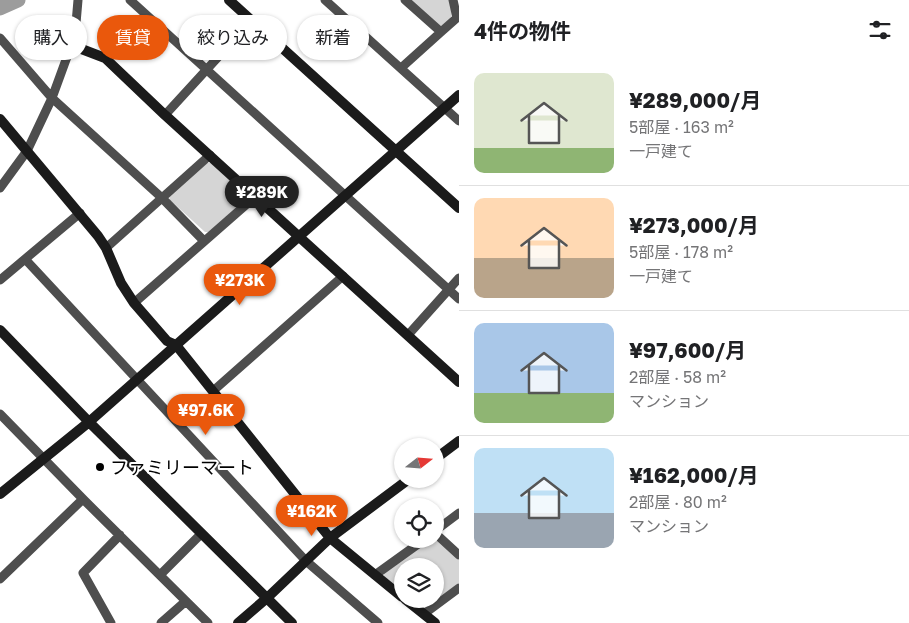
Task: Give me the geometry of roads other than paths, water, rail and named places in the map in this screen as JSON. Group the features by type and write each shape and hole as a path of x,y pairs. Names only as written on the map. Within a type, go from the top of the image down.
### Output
{"street":[{"path":"77,15 78,0"},
{"path":"130,0 459,300"},
{"path":"229,0 246,15"},
{"path":"325,0 459,122"},
{"path":"405,0 441,32"},
{"path":"401,68 458,17 453,0"},
{"path":"0,38 52,98 162,198 204,241"},
{"path":"87,51 105,58 459,382"},
{"path":"287,52 459,208"},
{"path":"0,188 27,151 52,98 66,60"},
{"path":"166,114 215,60"},
{"path":"0,494 89,422 459,95"},
{"path":"0,119 98,236 106,248 121,283 134,303 167,341 176,345 330,538 394,590"},
{"path":"106,248 210,155"},
{"path":"134,303 256,196"},
{"path":"0,280 80,214"},
{"path":"26,259 306,561 378,623"},
{"path":"213,391 343,276"},
{"path":"408,334 459,278"},
{"path":"0,330 89,422 292,623"},
{"path":"0,414 208,623"},
{"path":"444,452 459,441"},
{"path":"238,623 330,538 397,488"},
{"path":"0,579 83,499"},
{"path":"444,525 459,513"},
{"path":"160,575 201,534"},
{"path":"111,623 83,573 120,536"},
{"path":"444,541 459,555"},
{"path":"376,575 413,548"},
{"path":"424,614 459,588"},
{"path":"161,623 186,601"},
{"path":"416,608 435,623"}],"waterway":[{"path":"0,8 18,0"}],"place":[{"name":"ファミリーマート","path":"100,467"}]}
